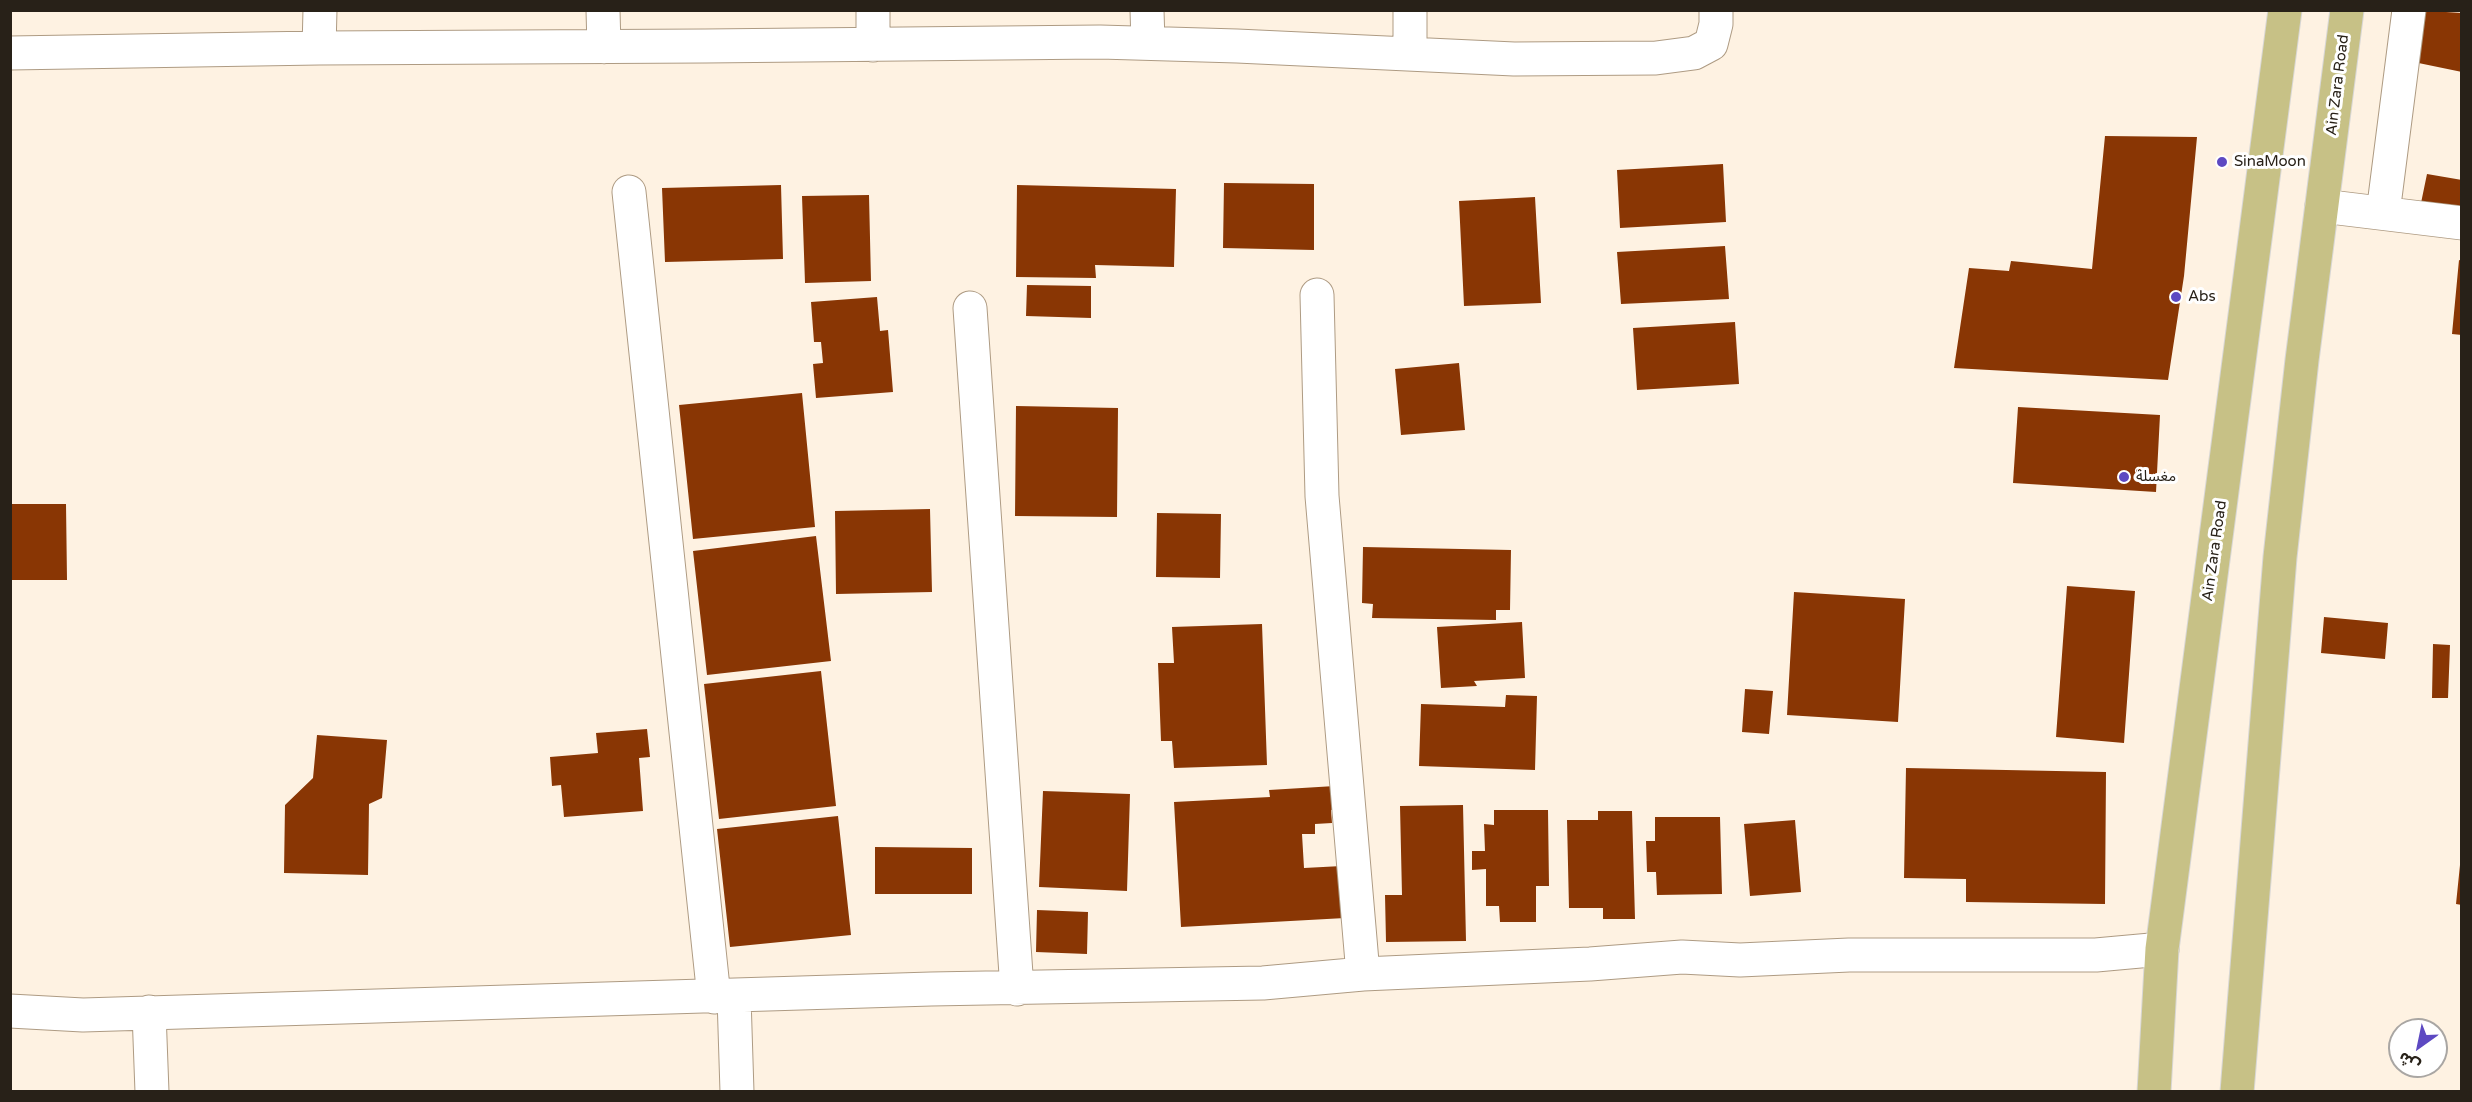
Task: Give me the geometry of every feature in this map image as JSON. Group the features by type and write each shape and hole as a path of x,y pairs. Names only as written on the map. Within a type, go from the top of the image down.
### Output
{"main road":[{"name":"Ain Zara Road","path":"2154,1092 2162,949 2285,10"},
{"name":"Ain Zara Road","path":"2236,1092 2280,557 2348,10"}],"street":[{"path":"319,48 320,10"},
{"path":"603,10 604,47"},
{"path":"873,10 873,45"},
{"path":"1147,10 1148,43"},
{"path":"1410,10 1410,54"},
{"path":"10,53 319,48 1101,42 1514,59 1656,58 1694,53 1711,44 1716,24 1716,10"},
{"path":"2383,213 2409,10"},
{"path":"629,192 737,1092"},
{"path":"2322,206 2462,223"},
{"path":"1317,295 1322,496 1363,974"},
{"path":"969,308 1017,989"},
{"path":"10,1011 82,1015 1017,989 1093,984 1263,983 1363,974 1590,964 1682,957 1740,960 1849,955 2096,954 2162,949"},
{"path":"149,1012 152,1092"}],"building":[{"path":"2414,10 2462,13 2462,72 2404,60"},
{"path":"2105,136 2197,137 2184,276 2168,380 1954,368 1969,268 2009,271 2011,261 2092,269"},
{"path":"1723,164 1726,222 1620,228 1617,170"},
{"path":"2427,174 2462,180 2462,210 2421,203"},
{"path":"1224,183 1314,184 1314,250 1223,248"},
{"path":"781,185 783,259 665,262 662,188"},
{"path":"1017,185 1176,189 1174,267 1095,265 1096,278 1016,277"},
{"path":"869,195 871,281 805,283 802,196"},
{"path":"1535,197 1541,303 1464,306 1459,201"},
{"path":"1725,246 1729,299 1621,304 1617,252"},
{"path":"2459,260 2462,261 2462,335 2452,334"},
{"path":"1027,285 1091,286 1091,318 1026,316"},
{"path":"877,297 880,331 888,330 893,392 816,398 813,364 823,363 821,342 814,342 811,302"},
{"path":"1735,322 1739,384 1637,390 1633,328"},
{"path":"1459,363 1465,430 1401,435 1395,369"},
{"path":"802,393 815,527 693,539 679,405"},
{"path":"1016,406 1118,408 1117,517 1015,516"},
{"path":"2018,407 2160,415 2156,492 2013,483"},
{"path":"11,504 66,504 67,580 12,580"},
{"path":"930,509 932,592 836,594 835,511"},
{"path":"1157,513 1221,514 1220,578 1156,577"},
{"path":"816,536 831,661 707,675 693,551"},
{"path":"1363,547 1511,550 1510,610 1496,610 1496,620 1372,618 1373,604 1362,603"},
{"path":"2067,586 2135,591 2124,743 2056,737"},
{"path":"1794,592 1905,599 1898,722 1787,715"},
{"path":"2324,617 2388,623 2385,659 2321,653"},
{"path":"1522,622 1525,678 1474,681 1477,686 1441,688 1437,627"},
{"path":"1262,624 1267,765 1174,768 1172,741 1161,741 1158,663 1174,663 1172,627"},
{"path":"2433,644 2450,645 2448,698 2432,698"},
{"path":"821,671 836,806 719,819 704,684"},
{"path":"1745,689 1773,691 1769,734 1742,732"},
{"path":"1506,695 1537,696 1535,770 1419,766 1421,704 1505,707"},
{"path":"647,729 650,757 639,758 643,811 564,817 561,785 552,786 550,757 598,753 596,733"},
{"path":"317,735 387,740 382,798 369,804 368,875 284,873 285,805 313,778"},
{"path":"1906,768 2106,772 2105,904 1966,902 1966,879 1904,878"},
{"path":"1335,786 1337,809 1331,810 1332,823 1315,824 1315,834 1302,834 1304,868 1342,866 1345,918 1181,927 1174,802 1270,797 1269,790"},
{"path":"1043,791 1130,794 1127,891 1039,887"},
{"path":"1463,805 1466,941 1386,942 1385,895 1402,895 1400,806"},
{"path":"1494,810 1548,810 1549,886 1536,886 1536,922 1500,922 1499,906 1486,906 1486,869 1472,870 1472,851 1485,851 1484,824 1494,825"},
{"path":"1598,811 1632,811 1635,919 1603,919 1603,908 1569,908 1567,820 1598,820"},
{"path":"838,816 851,935 730,947 717,829"},
{"path":"1655,817 1720,817 1722,894 1657,895 1656,872 1647,872 1646,841 1655,841"},
{"path":"1795,820 1801,892 1750,896 1744,824"},
{"path":"875,847 972,848 972,894 875,894"},
{"path":"2460,865 2462,866 2462,905 2456,904"},
{"path":"1037,910 1088,912 1087,954 1036,952"}],"place":[{"name":"SinaMoon","path":"2222,162"},
{"name":"Abs","path":"2176,297"},
{"name":"مغسلة","path":"2124,477"}]}
